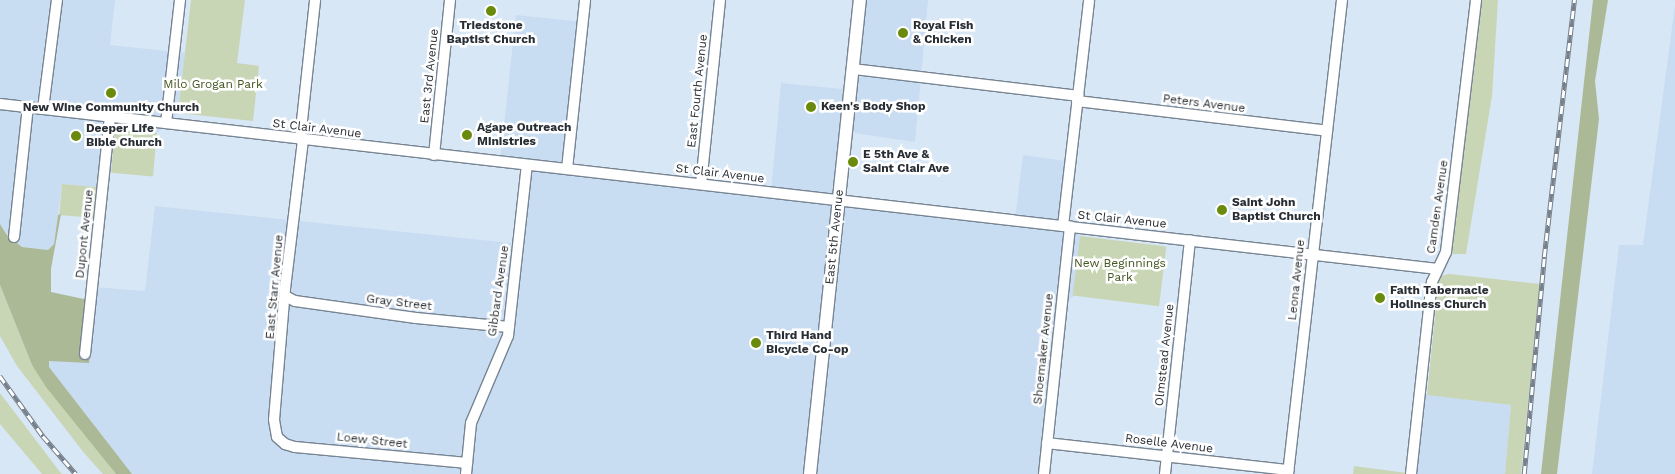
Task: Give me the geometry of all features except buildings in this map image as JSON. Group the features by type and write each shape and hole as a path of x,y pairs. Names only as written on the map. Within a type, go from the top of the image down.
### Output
{"main road":[{"name":"East 5th Avenue","path":"810,474 860,0"}],"street":[{"path":"43,109 57,0"},
{"path":"166,123 180,0"},
{"name":"East Starr Avenue","path":"277,437 274,420 315,0"},
{"name":"East 3rd Avenue","path":"434,154 450,0"},
{"path":"567,169 585,0"},
{"name":"East Fourth Avenue","path":"701,184 720,0"},
{"name":"Shoemaker Avenue","path":"1044,474 1078,98 1089,0"},
{"path":"1331,0 1342,1"},
{"name":"Camden Avenue","path":"1411,474 1436,269 1446,252 1476,0"},
{"name":"Leona Avenue","path":"1288,472 1342,1"},
{"name":"Peters Avenue","path":"853,69 1327,131"},
{"name":"St Clair Avenue","path":"0,104 1436,269"},
{"path":"14,237 28,107"},
{"name":"Dupont Avenue","path":"85,354 110,117"},
{"name":"Gibbard Avenue","path":"466,469 471,423 510,327 527,165"},
{"name":"Olmstead Avenue","path":"1165,474 1190,240"},
{"name":"Gray Street","path":"287,297 295,301 398,316 510,327"},
{"name":"Loew Street","path":"277,437 285,444 295,446 466,469"},
{"name":"Roselle Avenue","path":"1047,443 1288,472"}],"shaded area":[{"path":"0,0 115,0 110,45 185,53 178,113 157,133 115,129 111,173 98,187 62,184 54,244 48,250 22,247 7,234 0,224"},
{"path":"861,0 928,0 915,142 848,132 841,198 1015,219 1023,155 1072,162 1066,225 1080,236 1074,296 1065,301 1046,474 132,474 49,367 49,361 94,287 145,291 155,206 520,244 528,166 500,162 516,15 584,22 566,169 771,192 781,83 852,90"},
{"path":"1675,5 1675,474 1592,474 1619,245 1643,245"},
{"path":"1421,394 1511,405 1505,474 1407,474"}],"green space":[{"name":"Milo Grogan Park","path":"191,0 245,0 237,63 259,66 253,121 178,113"},
{"path":"1480,0 1498,0 1492,96 1466,254 1452,254"},
{"path":"1593,0 1608,0 1595,81 1599,119 1557,474 1541,474"},
{"path":"115,129 157,133 153,176 111,173"},
{"path":"62,184 98,187 95,218 59,215"},
{"path":"61,214 51,269 51,292 93,301 89,363 49,361 49,367 132,474 116,474 46,387 32,365 0,285 0,224 7,235 22,247 48,250 54,244 58,215"},
{"name":"New Beginnings Park","path":"1080,236 1166,247 1159,306 1073,296"},
{"path":"1450,274 1540,284 1521,474 1505,474 1511,405 1427,395 1439,276"},
{"path":"0,285 32,365 116,474 103,474 84,453 17,366 0,336"},
{"path":"0,393 62,474 42,474 0,424"},
{"path":"1354,466 1407,473 1407,474 1353,474"}],"railway":[{"path":"1524,474 1544,257 1574,0"},
{"path":"0,376 43,436 76,474"}],"place":[{"name":"Triedstone Baptist Church","path":"491,11"},
{"name":"Royal Fish & Chicken","path":"903,33"},
{"name":"New Wine Community Church","path":"111,93"},
{"name":"Keen's Body Shop","path":"811,107"},
{"name":"Agape Outreach Ministries","path":"467,135"},
{"name":"Deeper Life Bible Church","path":"76,136"},
{"name":"E 5th Ave & Saint Clair Ave","path":"853,162"},
{"name":"Saint John Baptist Church","path":"1222,210"},
{"name":"Faith Tabernacle Holiness Church","path":"1380,298"},
{"name":"Third Hand Bicycle Co-op","path":"756,343"}]}
